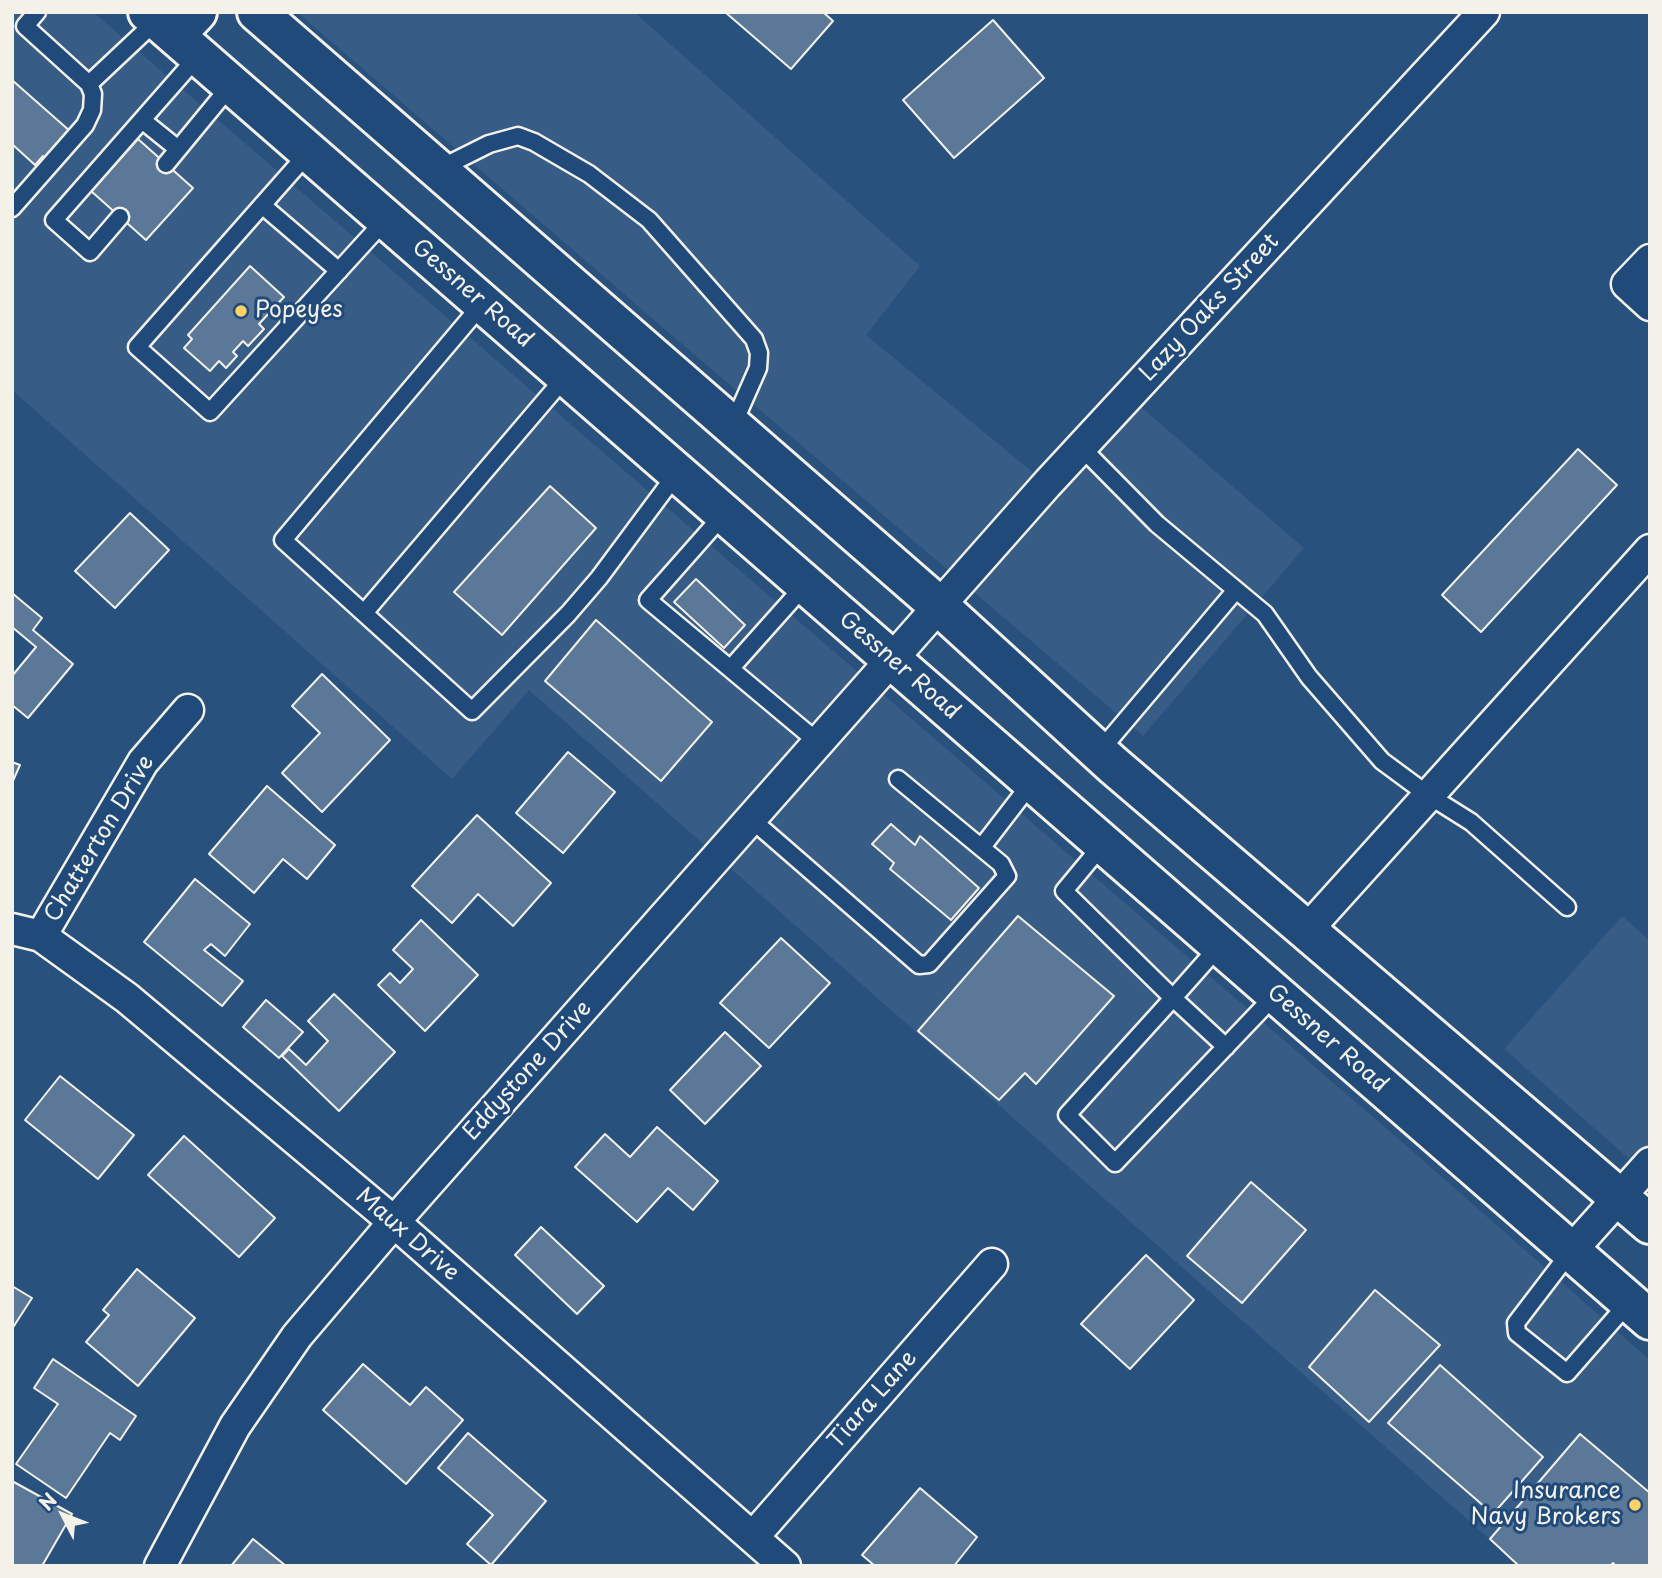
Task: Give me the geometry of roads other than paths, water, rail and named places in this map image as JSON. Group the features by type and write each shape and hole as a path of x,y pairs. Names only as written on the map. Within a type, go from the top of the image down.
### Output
{"main road":[{"path":"257,12 939,607 1099,752 1650,1224"},
{"name":"Gessner Road","path":"174,25 231,84 1639,1311"}],"street":[{"name":"Lazy Oaks Street","path":"939,607 1081,447 1484,12"},
{"path":"1650,260 1628,284 1650,305"},
{"path":"1307,930 1650,550"},
{"name":"Eddystone Drive","path":"160,1566 235,1426 297,1336 394,1222 939,607"},
{"name":"Chatterton Drive","path":"41,936 143,762 188,710"},
{"name":"Maux Drive","path":"12,929 41,936 127,998 394,1222 785,1566"},
{"path":"1571,1251 1650,1163"},
{"name":"Tiara Lane","path":"753,1537 992,1264"}],"lane":[{"path":"12,208 85,125 92,110 93,93 89,83 19,29 37,12"},
{"path":"89,83 174,25"},
{"path":"120,217 90,252 54,220 142,120 174,25"},
{"path":"166,164 231,84"},
{"path":"142,120 178,149"},
{"path":"437,169 489,145 518,136 534,142 589,174 649,220 754,339 759,353 758,368 732,426"},
{"path":"309,152 137,347 210,412 386,219"},
{"path":"262,205 339,271"},
{"path":"483,303 283,540 472,711 568,614 599,578 677,472"},
{"path":"364,613 566,376"},
{"path":"1081,447 1157,524 1265,614 1309,677 1382,761 1471,822 1567,907"},
{"path":"724,514 648,600 819,743"},
{"path":"732,668 805,584"},
{"path":"1099,752 1236,590"},
{"path":"751,819 919,965 929,964 1007,876 1001,864 982,847 898,779"},
{"path":"982,847 1032,782"},
{"path":"1104,844 1064,891 1226,1047"},
{"path":"1219,946 1066,1115 1115,1163 1276,994"},
{"path":"1571,1251 1516,1323 1517,1333 1567,1373 1639,1311"}],"place":[{"name":"Popeyes","path":"241,311"},
{"name":"Insurance Navy Brokers","path":"1635,1505"}]}
